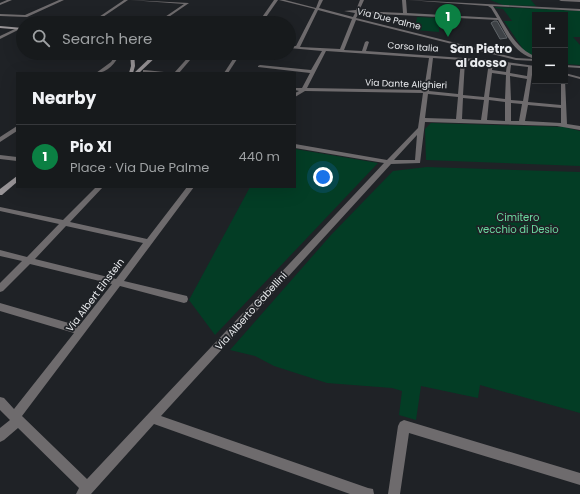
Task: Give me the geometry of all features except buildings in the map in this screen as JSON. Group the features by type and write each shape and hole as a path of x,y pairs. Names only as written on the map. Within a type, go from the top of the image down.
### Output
{"main road":[{"path":"0,27 16,29"},
{"path":"131,72 133,60"},
{"path":"137,72 151,60"},
{"path":"0,193 16,179"}],"street":[{"path":"0,4 10,0"},
{"path":"0,15 26,16 62,0"},
{"path":"102,16 126,0"},
{"path":"132,0 186,3"},
{"path":"168,16 191,0"},
{"path":"265,16 276,0"},
{"name":"Via Due Palme","path":"281,0 458,44 515,61"},
{"path":"298,48 321,0"},
{"path":"341,50 354,18 359,12 362,0"},
{"path":"404,0 405,14"},
{"path":"410,0 475,4 489,3 580,10"},
{"path":"561,0 580,1"},
{"path":"561,0 570,10"},
{"path":"489,3 514,44 522,52 532,58"},
{"path":"346,11 499,19"},
{"path":"0,38 16,30"},
{"path":"364,52 367,42"},
{"path":"450,58 458,44"},
{"path":"508,122 508,74 515,61 514,44"},
{"name":"Corso Italia","path":"298,48 491,61 515,61 532,67"},
{"path":"296,94 303,90 326,49"},
{"path":"296,146 388,162 418,162 421,128 431,57"},
{"path":"459,121 463,59"},
{"path":"100,72 113,63 115,60"},
{"path":"177,72 188,60"},
{"path":"227,72 234,60"},
{"path":"515,61 532,60"},
{"path":"484,122 491,61"},
{"path":"260,66 313,72"},
{"path":"568,66 580,66"},
{"path":"522,123 524,103 532,70"},
{"path":"145,71 154,72"},
{"path":"490,71 529,78"},
{"path":"568,75 580,78"},
{"path":"563,84 564,125"},
{"name":"Via Dante Alighieri","path":"296,89 426,92 563,106"},
{"path":"423,120 508,122 564,125 580,128"},
{"name":"Via Alberto Gabellini","path":"84,491 421,128"},
{"path":"0,140 16,129"},
{"path":"0,157 14,160"},
{"path":"0,164 14,160"},
{"path":"0,289 99,188"},
{"name":"Via Albert Einstein","path":"0,436 17,418 81,331 191,188"},
{"path":"0,209 150,242"},
{"path":"0,253 184,299"},
{"path":"0,306 81,331"},
{"path":"0,402 17,418 84,491"},
{"path":"152,418 368,494"},
{"path":"394,494 404,426 580,479"}],"green space":[{"path":"490,0 531,0 536,6 503,5"},
{"path":"494,8 580,11 580,37 573,37 580,45 580,65 568,64 568,12 532,12 532,56 525,52 504,21 512,21 503,9"},
{"path":"417,17 439,18 439,32 415,30"},
{"path":"431,123 564,127 580,131 580,166 426,160 425,129"},
{"path":"296,149 378,163 215,335 189,300 249,188 296,188"},
{"name":"Cimitero vecchio di Desio","path":"427,167 580,172 580,413 480,385 478,398 421,386 416,420 399,415 402,391 392,388 327,383 274,366 255,356 230,350 331,235 393,171"}],"place":[{"name":"Pio XI","path":"448,37"}],"district":[{"name":"San Pietro al dosso","path":"481,55"}]}
